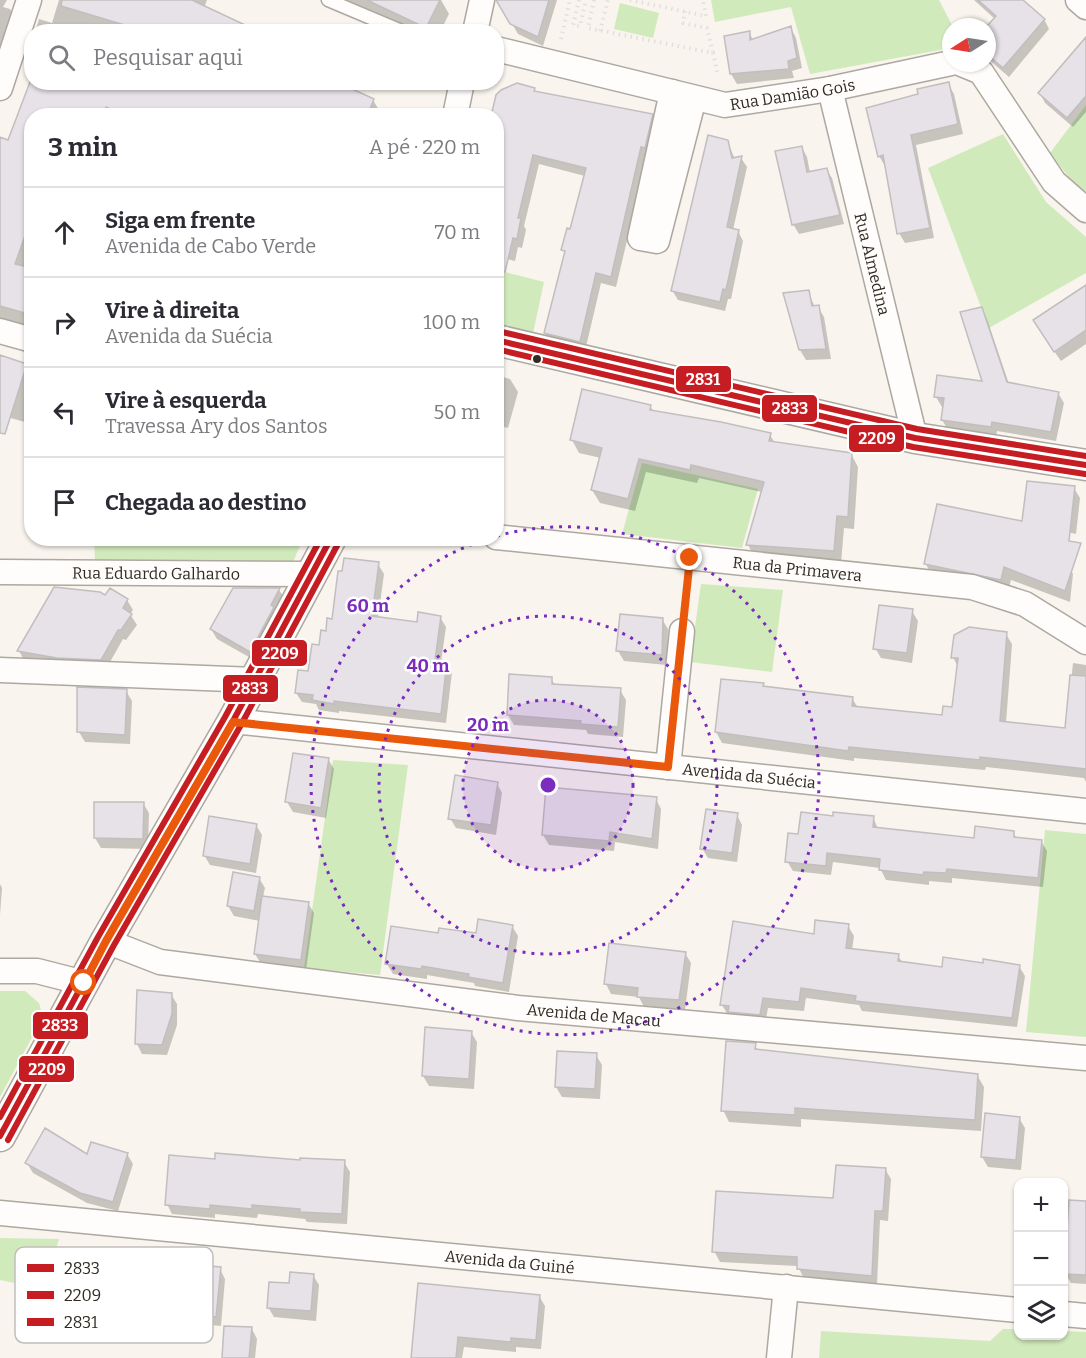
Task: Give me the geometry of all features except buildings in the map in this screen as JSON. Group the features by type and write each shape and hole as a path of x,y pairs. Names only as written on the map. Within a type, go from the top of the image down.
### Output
{"street":[{"path":"0,88 29,0"},
{"path":"477,24 482,0"},
{"path":"1078,0 1086,7"},
{"name":"Rua Damião Gois","path":"504,51 725,105 830,89 942,65"},
{"path":"981,72 1054,182 1086,210"},
{"name":"Rua Almedina","path":"830,89 915,438"},
{"path":"457,108 460,90"},
{"path":"683,95 657,241 640,238 683,95"},
{"path":"0,331 24,338"},
{"path":"504,342 915,438 1086,465"},
{"name":"Rua da Primavera","path":"504,538 972,587 1024,604 1086,642"},
{"path":"0,1136 106,941 233,722 327,546"},
{"name":"Rua Eduardo Galhardo","path":"0,572 312,574"},
{"path":"668,767 682,631"},
{"path":"0,670 255,680"},
{"name":"Avenida da Suécia","path":"233,722 1086,811"},
{"name":"Avenida de Macau","path":"106,941 160,962 518,1008 1086,1058"},
{"path":"0,972 37,971 84,983"},
{"name":"Avenida da Guiné","path":"0,1213 1014,1310"},
{"path":"779,1358 786,1287"},
{"path":"1068,1314 1086,1316"}],"lane":[{"path":"328,0 385,24"}],"path":[{"path":"547,62 559,48 570,0"},
{"path":"579,0 573,25 580,26 586,0"},
{"path":"594,0 588,28 713,53"},
{"path":"600,31 608,0"},
{"path":"630,0 706,16 703,0"},
{"path":"686,11 683,23 707,28 725,105"},
{"path":"682,631 690,558"}],"green space":[{"path":"711,0 939,0 948,18 942,18 942,50 810,74 791,7 715,22"},
{"path":"620,3 659,13 653,38 614,29"},
{"path":"1086,105 1086,190 1082,194 1050,153"},
{"path":"1003,134 1046,202 1086,237 1086,273 989,328 928,168"},
{"path":"504,272 544,282 533,333 504,327"},
{"path":"642,463 758,489 742,548 622,534"},
{"path":"94,546 300,546 293,562 95,561"},
{"path":"701,584 783,590 772,672 690,662"},
{"path":"333,760 408,765 380,975 304,968"},
{"path":"1045,830 1086,834 1086,1037 1026,1032"},
{"path":"0,991 25,991 39,1003 43,1017 0,1097"},
{"path":"0,1238 59,1239 57,1247 15,1247 15,1283 0,1280"},
{"path":"1003,1329 1014,1329 1014,1340 1068,1340 1068,1331 1086,1332 1086,1358 819,1358 821,1331 990,1341"}],"transit line":[{"name":"2831","path":"504,332 917,429 1086,456"},
{"name":"2833","path":"504,342 915,438 1086,465"},
{"name":"2209","path":"504,351 913,447 1085,474"},
{"name":"2831","path":"0,1117 98,937 225,717 317,546"},
{"name":"2833","path":"0,1136 106,941 233,721 327,546"},
{"name":"2209","path":"8,1140 114,945 241,725 337,546"}],"route":[{"path":"84,983 233,722 668,767 690,558"}]}
